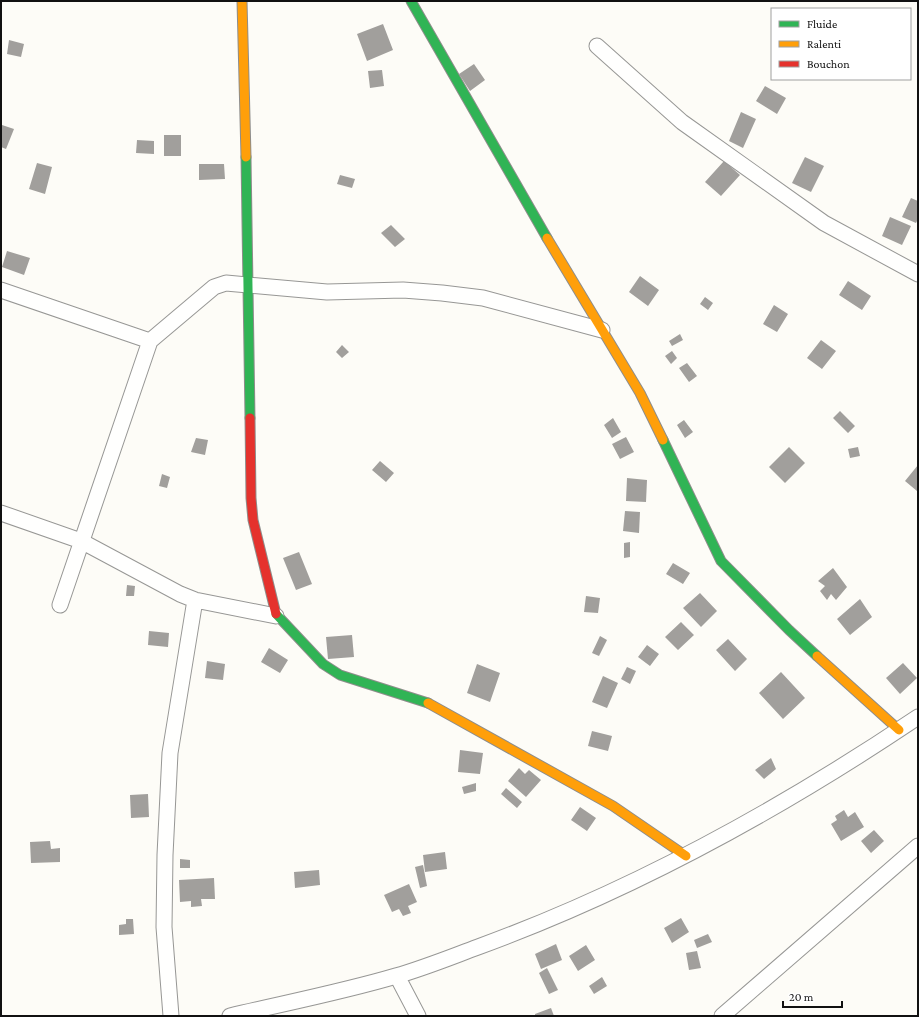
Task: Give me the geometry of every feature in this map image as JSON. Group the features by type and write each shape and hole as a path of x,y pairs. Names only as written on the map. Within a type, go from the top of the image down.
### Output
{"street":[{"path":"242,1 249,286 251,498 253,520 276,616 322,664 330,670 340,675 427,703 446,712 613,806 686,856"},
{"path":"230,1016 397,976 512,934 569,911 686,856 840,768 911,725 789,630 724,565 640,393 545,234 490,136 410,1"},
{"path":"597,46 682,122 804,209 824,223 918,274"},
{"path":"60,604 80,541 150,341 214,286 226,283 327,292 403,290 442,293 484,298 602,330"},
{"path":"1,290 150,341"},
{"path":"1,513 80,541 180,594 195,600 276,616"},
{"path":"171,1016 164,927 165,855 170,753 195,600"},
{"path":"722,1016 918,846"},
{"path":"397,976 418,1016"}],"building":[{"path":"383,24 393,50 367,61 357,34"},
{"path":"9,40 24,44 21,57 7,54"},
{"path":"474,64 485,80 470,91 459,74"},
{"path":"382,70 384,86 370,88 368,71"},
{"path":"765,86 786,98 777,114 756,101"},
{"path":"741,112 756,119 743,148 729,141"},
{"path":"2,125 14,129 6,149 1,147"},
{"path":"164,135 181,135 181,156 164,156"},
{"path":"137,140 154,141 154,154 136,153"},
{"path":"805,157 824,166 811,192 792,183"},
{"path":"724,161 740,175 721,196 705,182"},
{"path":"37,163 52,167 45,194 29,189"},
{"path":"199,164 224,164 225,179 199,180"},
{"path":"340,175 355,179 352,188 337,184"},
{"path":"911,198 918,201 918,219 916,223 902,217"},
{"path":"890,217 911,226 902,245 882,236"},
{"path":"391,225 405,239 395,247 381,233"},
{"path":"7,251 30,258 24,275 2,267"},
{"path":"640,276 659,290 648,306 629,292"},
{"path":"848,281 871,296 862,310 839,295"},
{"path":"705,297 713,303 708,310 700,304"},
{"path":"774,305 788,314 777,332 763,324"},
{"path":"680,334 683,340 672,346 669,341"},
{"path":"821,340 836,351 822,369 807,358"},
{"path":"342,345 349,352 342,358 336,352"},
{"path":"672,351 677,358 671,364 665,356"},
{"path":"687,363 697,376 689,382 679,368"},
{"path":"840,411 855,426 848,433 833,418"},
{"path":"613,418 621,432 612,438 604,425"},
{"path":"684,420 693,432 685,438 677,425"},
{"path":"626,437 634,452 620,459 612,444"},
{"path":"196,438 208,440 205,455 191,452"},
{"path":"789,447 805,463 785,483 769,467"},
{"path":"858,447 860,456 850,458 848,449"},
{"path":"380,461 394,473 386,482 372,470"},
{"path":"918,465 918,490 917,491 905,481"},
{"path":"162,474 170,477 167,488 159,486"},
{"path":"627,478 647,480 646,502 626,501"},
{"path":"625,511 640,512 639,533 623,531"},
{"path":"630,542 630,557 624,558 624,543"},
{"path":"299,552 312,584 296,590 283,558"},
{"path":"673,563 690,573 683,584 666,574"},
{"path":"833,568 847,587 836,600 831,594 827,600 820,591 825,586 818,581"},
{"path":"127,585 135,586 134,596 126,596"},
{"path":"700,593 717,611 701,627 683,608"},
{"path":"586,596 600,598 598,613 584,612"},
{"path":"860,599 872,617 850,635 837,619"},
{"path":"681,622 694,635 678,650 665,637"},
{"path":"149,631 169,633 168,647 148,645"},
{"path":"352,635 354,657 328,659 326,637"},
{"path":"600,636 607,640 599,656 592,653"},
{"path":"728,639 747,659 735,671 716,650"},
{"path":"647,645 659,654 650,666 638,657"},
{"path":"269,648 288,660 280,673 261,662"},
{"path":"207,661 225,664 223,680 205,678"},
{"path":"903,663 917,678 900,694 886,678"},
{"path":"477,664 500,673 490,702 467,693"},
{"path":"627,667 636,671 630,684 621,679"},
{"path":"781,672 805,698 783,719 759,693"},
{"path":"603,676 618,683 607,708 592,702"},
{"path":"592,731 612,736 608,751 588,746"},
{"path":"460,750 483,753 480,774 458,772"},
{"path":"771,758 776,769 764,779 755,770"},
{"path":"519,768 525,774 529,770 541,780 526,797 508,781"},
{"path":"476,783 476,791 464,794 462,787"},
{"path":"506,788 522,802 517,808 501,794"},
{"path":"148,794 149,817 131,818 130,795"},
{"path":"580,807 596,818 587,831 571,820"},
{"path":"844,810 848,817 855,812 864,827 841,841 831,824 837,820 835,816"},
{"path":"874,830 884,841 871,853 861,841"},
{"path":"50,841 51,849 60,848 60,862 31,863 30,842"},
{"path":"445,852 447,869 425,872 423,855"},
{"path":"180,859 190,860 190,868 180,868"},
{"path":"423,865 427,886 420,888 415,867"},
{"path":"319,870 320,885 295,888 294,872"},
{"path":"214,878 215,899 201,899 202,906 191,907 191,901 180,902 179,880"},
{"path":"409,884 417,902 408,906 411,913 403,916 399,909 392,912 384,895"},
{"path":"681,918 689,932 672,943 664,928"},
{"path":"126,919 133,919 134,934 119,935 119,925 126,924"},
{"path":"708,934 712,942 697,948 694,940"},
{"path":"556,944 562,960 541,969 535,954"},
{"path":"586,945 595,960 578,971 569,956"},
{"path":"697,951 701,968 689,970 686,953"},
{"path":"547,968 558,990 549,994 539,973"},
{"path":"602,977 607,986 594,994 589,986"},
{"path":"551,1008 554,1016 535,1016 535,1014"}],"traffic: fast":[{"path":"411,1 547,238"},
{"path":"246,157 250,418"},
{"path":"663,440 721,561 789,630 817,656"},
{"path":"276,614 323,664 340,675 428,703"}],"traffic: slow":[{"path":"242,1 246,157"},
{"path":"547,238 640,393 663,440"},
{"path":"817,656 899,730"},
{"path":"428,703 613,806 686,856"}],"traffic: jam":[{"path":"250,418 251,498 253,520 276,614"}]}
